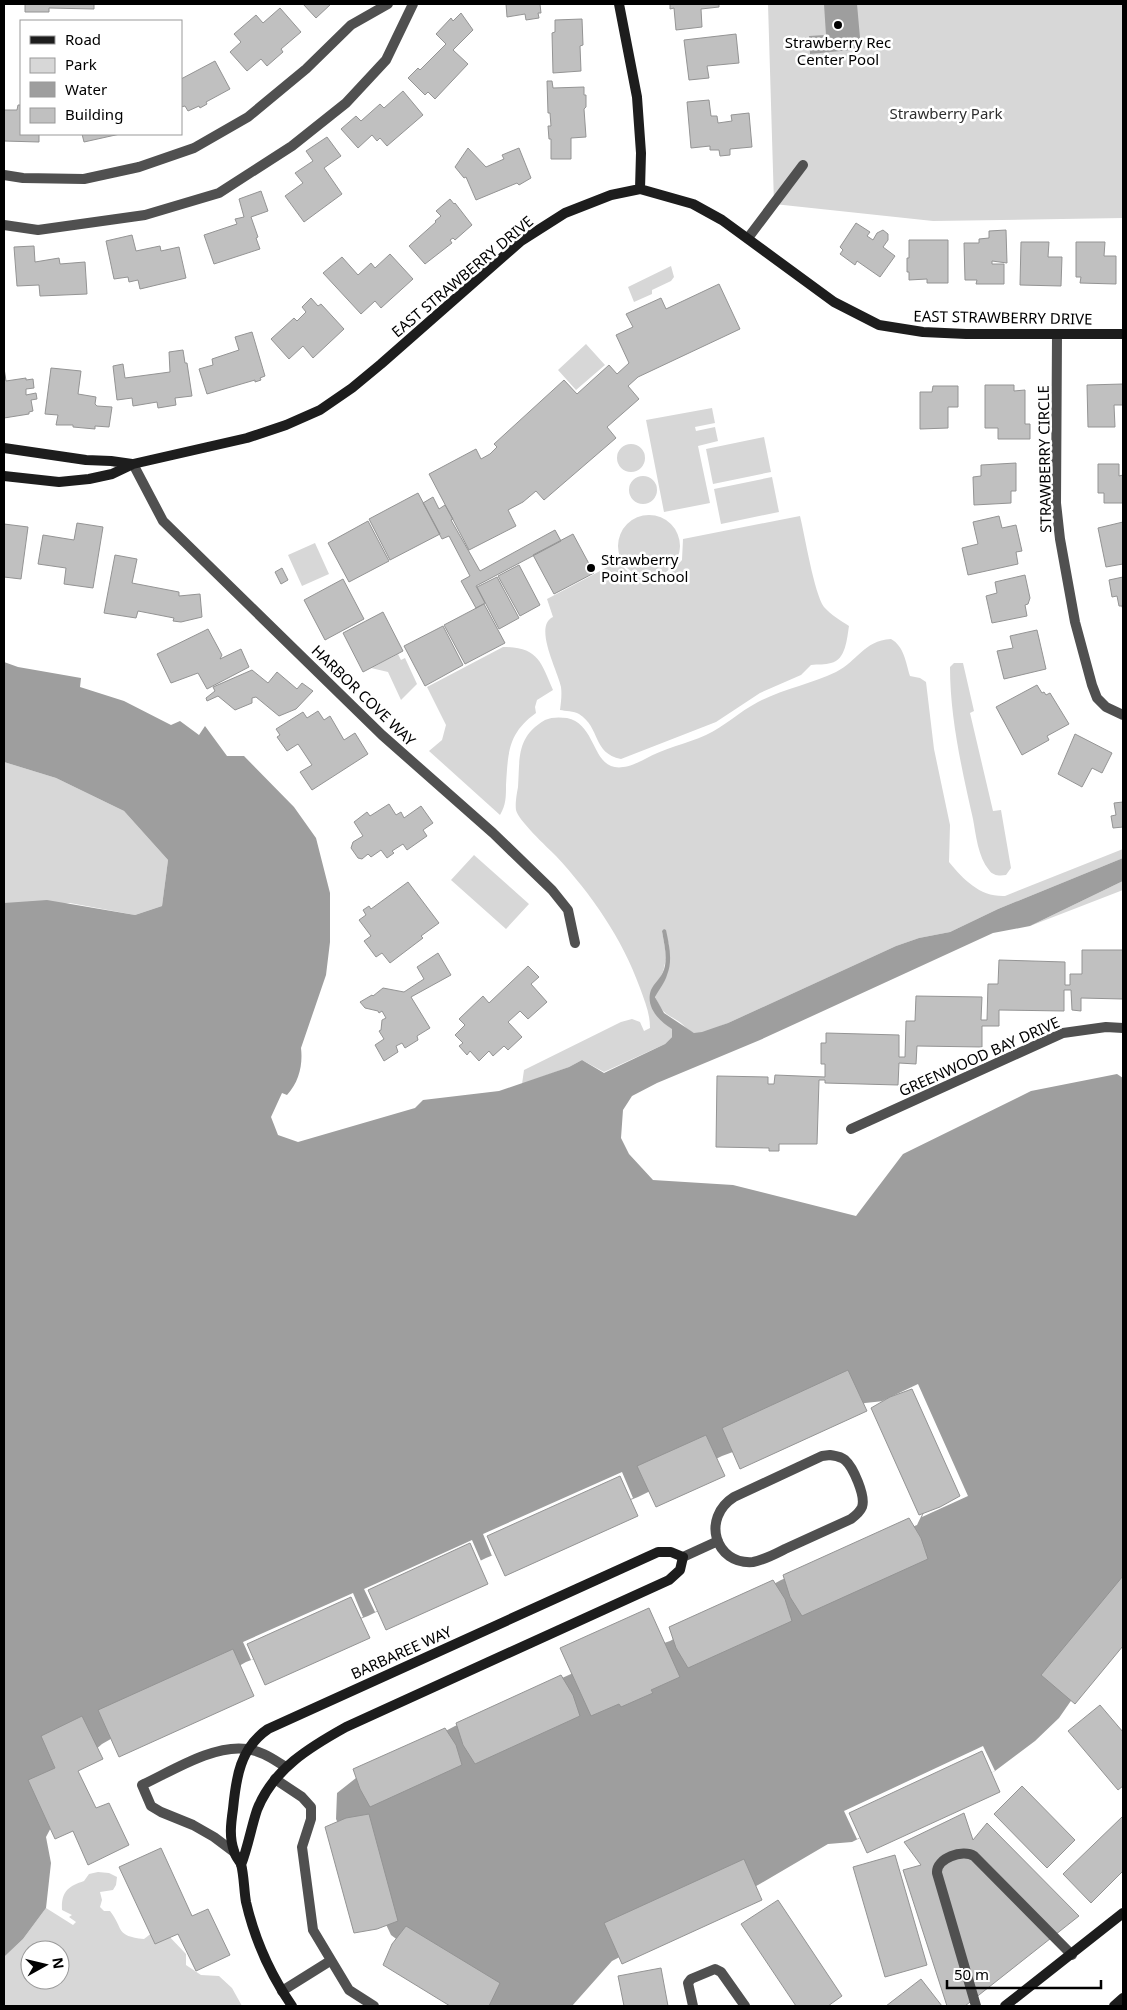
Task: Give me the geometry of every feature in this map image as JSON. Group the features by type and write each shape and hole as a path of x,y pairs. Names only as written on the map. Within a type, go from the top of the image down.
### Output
{"street":[{"path":"4,175 23,178 84,179 139,167 194,148 248,117 306,69 351,25 388,4"},
{"path":"4,225 38,230 145,215 219,193 292,146 346,103 386,60 413,4"},
{"path":"619,4 637,97 640,189"},
{"path":"748,238 803,165"},
{"name":"EAST STRAWBERRY DRIVE","path":"4,476 58,482 112,474 133,464 247,438 286,425 320,410 352,388 521,241 544,225 587,203 611,195 640,189 693,204 722,220 834,302 880,325 924,332 1123,334"},
{"name":"STRAWBERRY CIRCLE","path":"1057,334 1056,503 1062,548 1075,622 1092,685 1098,698 1106,707 1123,715"},
{"name":"EAST STRAWBERRY DRIVE","path":"4,448 76,459 133,464"},
{"name":"HARBOR COVE WAY","path":"133,464 163,522 382,735 493,833 552,890 568,910 575,943"},
{"name":"GREENWOOD BAY DRIVE","path":"851,1129 1062,1033 1098,1028 1123,1028"},
{"path":"822,1456 838,1456 850,1466 863,1499 862,1507 852,1519 756,1561 736,1559 725,1551 718,1541 715,1529 717,1516 724,1504 734,1497 822,1456"},
{"path":"683,1557 718,1541"},
{"name":"BARBAREE WAY","path":"241,1865 257,1810 265,1794 286,1767 312,1746 346,1727 669,1580 680,1570 683,1557 671,1552 658,1552 260,1734 248,1749 236,1778 231,1826 234,1852 241,1865 246,1902 256,1939 271,1974 292,2006"},
{"path":"234,1852 214,1836 151,1806 142,1785 210,1753 223,1750 248,1749 260,1752 286,1767"},
{"path":"275,1779 302,1797 311,1807 311,1819 302,1847 313,1930 349,1990 374,2006"},
{"path":"976,2006 937,1874 938,1867 942,1862 962,1853 972,1854 1072,1955"},
{"path":"1004,2006 1123,1914"},
{"path":"282,1991 330,1961"},
{"path":"693,2006 688,1982 715,1969 721,1972 745,2006"},
{"path":"1114,2006 1123,1998"}],"green space":[{"name":"Strawberry Park","path":"768,4 1123,4 1123,218 933,221 774,204"},
{"path":"671,266 674,277 671,281 652,290 652,294 634,302 628,287"},
{"path":"586,344 605,365 576,390 558,370"},
{"path":"712,408 715,423 695,427 696,431 715,427 718,441 698,446 710,503 664,512 646,420"},
{"path":"764,437 771,472 713,484 706,449"},
{"path":"631,444 641,448 645,458 641,468 631,472 621,468 617,458 621,448"},
{"path":"643,476 653,480 657,490 653,500 643,504 633,500 629,490 633,480"},
{"path":"772,477 779,512 721,524 714,489"},
{"path":"649,515 666,520 671,524 675,529 680,546 675,563 671,568 666,572 649,577 632,572 627,568 623,563 618,546 623,529 627,524 632,520"},
{"path":"800,516 820,600 824,607 849,626 845,648 840,658 831,663 811,665 801,675 760,693 716,722 621,759 605,751 591,726 579,714 560,710 561,687 546,639 545,629 547,622 553,617 547,599 619,561 633,575 644,579 664,580 682,560 683,539"},
{"path":"315,543 329,574 302,586 288,555"},
{"path":"891,639 902,650 910,676 920,678 926,682 934,749 950,825 949,862 967,881 988,894 1005,896 1123,849 1123,858 998,909 950,932 919,938 896,946 707,1032 692,1032 661,1009 655,996 660,987 663,971 653,989 650,1001 672,1028 672,1037 665,1044 604,1072 582,1060 569,1067 522,1084 524,1070 621,1022 632,1019 640,1022 644,1031 650,1028 648,1012 633,970 605,918 582,886 527,827 516,810 521,749 529,734 545,720 567,718 579,723 587,732 605,762 614,767 627,766 706,735 758,702 836,672 844,668 867,647 874,643","holes":["662,931 669,944 666,960 666,952"]},
{"path":"503,647 524,650 537,658 553,690 537,700 536,713 520,728 511,744 505,801 500,815 429,751 442,740 446,725 427,687"},
{"path":"398,654 401,660 405,658 417,684 401,700 388,672 371,668"},
{"path":"954,663 963,663 974,711 970,713 993,811 1001,810 1011,868 1006,875 997,875 991,872 982,859 978,846 954,725 950,667"},
{"path":"4,762 56,778 124,811 168,860 162,906 135,915 70,903 4,913"},
{"path":"474,855 529,904 506,929 451,880"},
{"path":"1123,881 1123,890 1030,926"},
{"path":"98,1872 109,1873 117,1877 113,1890 100,1892 102,1900 100,1907 104,1911 110,1911 121,1931 128,1936 144,1939 153,1932 165,1932 186,1954 186,1965 201,1975 219,1976 232,1988 242,2006 4,2006 4,1957 20,1942 20,1990 70,1990 70,1940 22,1940 46,1908 73,1925 76,1922 69,1917 72,1915 62,1910 63,1898 70,1887 84,1881 89,1874"}],"water":[{"path":"824,4 857,4 861,49 810,54 809,36 826,35"},
{"path":"4,662 18,667 81,678 80,687 124,701 171,725 180,721 199,735 205,726 227,756 244,756 294,807 316,838 330,893 330,942 326,975 301,1048 301,1067 295,1085 287,1095 282,1093 271,1117 278,1135 298,1142 415,1108 423,1100 499,1091 569,1067 582,1060 604,1073 665,1044 672,1037 672,1029 658,1018 650,1002 651,990 663,973 666,960 662,931 664,929 666,930 669,947 670,964 666,978 655,997 664,1013 694,1033 702,1032 728,1023 896,946 919,938 950,932 998,909 1123,858 1123,881 1030,926 993,933 760,1040 657,1083 632,1096 623,1110 621,1138 629,1154 653,1180 733,1185 856,1216 903,1154 1031,1091 1117,1074 1123,1078 1123,1626 1059,1718 1035,1741 995,1771 852,1842 828,1844 758,1885 612,1961 572,2006 486,2006 391,1935 336,1819 337,1793 356,1778 455,1726 571,1674 670,1641 781,1580 917,1525 928,1502 884,1401 865,1403 722,1456 638,1497 486,1558 368,1616 246,1662 102,1744 71,1771 55,1820 46,1837 51,1863 46,1908 23,1939 4,1957 4,903 47,900 135,915 162,906 168,860 124,811 56,778 4,762"}],"pier":[{"path":"918,1384 968,1496 922,1517 928,1502 884,1401 880,1402"},
{"path":"622,1472 633,1498 492,1556 483,1534"},
{"path":"472,1540 481,1561 375,1612 364,1589"},
{"path":"353,1593 363,1617 251,1660 243,1642"},
{"path":"983,1746 995,1771 857,1839 844,1811"}],"building":[{"path":"25,4 94,4 94,9 49,8 49,12 25,12"},
{"path":"303,4 331,4 316,18"},
{"path":"506,4 540,4 541,13 538,13 539,18 526,20 525,14 507,17"},
{"path":"670,4 719,4 719,7 701,9 702,27 676,30 674,8 670,9"},
{"path":"280,8 301,32 281,49 283,52 267,66 261,59 247,71 230,52 241,42 234,34 256,15 263,23"},
{"path":"461,13 473,30 453,50 468,64 435,99 428,92 425,95 408,78 418,68 420,70 446,44 436,34 451,18 453,21"},
{"path":"582,19 581,71 553,73 552,33 555,32 555,20"},
{"path":"736,34 739,63 707,66 709,78 689,80 684,40"},
{"path":"215,61 230,89 206,102 207,104 200,108 199,106 188,111 185,106 182,107 182,78"},
{"path":"547,81 552,81 553,88 584,87 584,95 586,95 586,107 584,109 586,137 571,138 571,159 551,159 551,139 549,139 548,126 551,126 550,113 548,113"},
{"path":"403,91 423,115 387,146 380,138 377,141 372,135 358,148 341,129 356,116 361,121 380,104 384,108"},
{"path":"709,100 711,116 717,116 718,123 732,121 731,115 749,113 752,147 730,149 730,155 720,156 719,150 710,150 710,146 691,148 687,102"},
{"path":"18,105 20,105 20,135 39,135 39,142 4,141 4,110 17,110"},
{"path":"82,135 116,135 84,142"},
{"path":"327,137 341,156 324,168 342,194 304,222 285,196 303,183 295,173 313,161 306,151"},
{"path":"468,148 486,167 504,159 502,155 519,148 531,178 519,185 517,183 476,200 466,177 464,178 455,167"},
{"path":"261,191 268,211 251,217 260,249 214,264 204,235 237,224 235,219 244,217 239,199"},
{"path":"450,199 472,225 455,240 453,238 450,240 452,243 425,264 409,246 436,222 441,216 436,211"},
{"path":"856,223 870,232 867,236 873,240 877,233 883,230 888,234 888,240 883,247 895,256 880,277 857,261 855,265 840,254 843,250 840,247"},
{"path":"1006,230 1007,263 992,261 992,264 1004,264 1004,284 976,284 977,280 965,280 964,243 979,243 979,239 989,238 989,231"},
{"path":"132,235 136,251 160,246 161,251 179,247 186,278 140,289 138,280 129,282 128,277 114,279 106,241"},
{"path":"909,240 948,240 948,283 927,283 927,279 909,280 907,258 909,258"},
{"path":"1021,242 1049,242 1048,257 1062,257 1061,286 1020,285"},
{"path":"1076,242 1105,242 1104,256 1116,256 1116,284 1080,283 1081,277 1076,277"},
{"path":"34,246 35,262 59,258 60,264 85,262 87,294 40,296 39,285 17,286 14,247"},
{"path":"390,254 413,279 381,308 375,301 361,314 323,273 342,257 358,275 371,263 375,268"},
{"path":"719,284 740,329 638,377 628,386 639,399 607,427 616,438 544,500 536,491 523,502 508,510 516,526 469,550 429,474 476,449 481,459 490,454 497,447 494,444 564,380 577,394 609,365 617,374 629,363 616,335 633,327 626,314 661,298 666,309"},
{"path":"311,298 318,306 321,304 344,329 313,358 303,346 289,359 271,339 294,318 297,321 306,312 302,307"},
{"path":"252,332 265,376 255,382 255,380 207,394 199,369 213,365 212,359 239,350 235,337"},
{"path":"183,350 192,396 175,398 176,405 158,408 157,402 133,406 132,398 117,400 113,366 123,364 125,378 170,372 169,352"},
{"path":"4,368 6,381 26,378 26,380 33,379 34,388 26,389 26,395 36,393 37,399 31,400 33,411 29,412 29,414 4,418"},
{"path":"51,368 81,371 78,394 96,397 95,404 97,406 112,407 109,427 95,426 95,429 73,427 73,425 56,425 58,415 45,414"},
{"path":"1123,384 1123,405 1114,405 1115,427 1088,427 1087,385"},
{"path":"985,385 1014,385 1014,391 1025,390 1025,424 1030,424 1030,439 998,439 998,428 985,428"},
{"path":"933,386 958,386 958,407 948,407 948,428 920,429 920,392 932,392"},
{"path":"1016,463 1016,491 1011,491 1011,503 974,505 973,477 981,476 981,465"},
{"path":"1098,464 1119,464 1119,476 1123,475 1123,503 1104,503 1104,493 1098,493"},
{"path":"418,493 440,534 390,560 369,519"},
{"path":"433,497 439,509 445,505 453,519 451,520 480,571 555,530 561,541 476,586 485,603 476,608 461,581 470,576 449,536 442,539 423,503"},
{"path":"999,516 1002,528 1016,525 1022,551 1016,552 1018,564 968,575 962,548 978,544 973,522"},
{"path":"368,521 389,561 349,582 328,543"},
{"path":"1123,522 1123,564 1106,567 1098,528"},
{"path":"77,523 103,527 93,588 64,584 66,568 38,564 43,535 74,540"},
{"path":"4,524 28,527 21,579 4,577"},
{"path":"573,534 594,573 554,594 533,555"},
{"path":"115,555 137,559 132,583 179,592 179,596 200,594 202,617 181,622 173,621 174,618 138,611 136,618 104,613"},
{"path":"519,565 540,605 520,616 498,576"},
{"path":"282,568 288,580 281,584 275,572"},
{"path":"1025,575 1030,598 1028,604 1025,605 1027,616 992,623 986,596 997,593 995,582"},
{"path":"497,577 519,618 499,629 477,587"},
{"path":"1123,577 1123,610 1122,606 1119,606 1117,596 1112,597 1109,580"},
{"path":"343,579 364,619 325,640 304,600"},
{"path":"484,604 505,643 465,664 444,625"},
{"path":"383,612 403,651 363,672 343,633"},
{"path":"443,626 463,665 425,686 404,646"},
{"path":"208,629 222,655 220,659 241,649 249,667 207,689 198,673 171,683 157,654"},
{"path":"1037,630 1046,669 1004,679 997,651 1013,648 1010,636"},
{"path":"252,670 268,683 277,672 297,689 302,683 313,691 296,709 279,716 256,697 252,698 252,703 235,710 218,696 207,701 206,698 215,691 213,687"},
{"path":"1037,685 1042,693 1044,692 1046,695 1050,693 1069,724 1047,736 1049,740 1022,755 996,707"},
{"path":"318,711 324,720 330,716 344,740 355,733 368,754 312,790 300,772 312,765 298,744 287,751 277,737 280,735 276,729 303,712 307,718"},
{"path":"1075,734 1112,753 1102,773 1092,768 1082,787 1058,774"},
{"path":"1123,802 1123,827 1113,828 1111,816 1116,815 1114,803"},
{"path":"389,804 396,815 401,812 404,818 421,806 433,823 423,830 427,836 407,850 403,844 392,851 394,853 387,858 381,850 371,857 368,854 362,859 358,858 351,848 353,842 363,836 354,822 367,812 370,816"},
{"path":"408,882 439,923 421,936 423,938 390,963 382,953 376,957 364,941 371,936 359,920 366,915 363,910 369,906 371,909"},
{"path":"1082,950 1123,950 1123,999 1081,998 1081,1011 1072,1010 1071,990 1064,990 1064,1011 999,1010 999,1026 982,1026 982,1047 917,1046 916,1064 899,1063 898,1085 825,1083 825,1080 819,1080 817,1144 779,1144 779,1151 769,1151 769,1148 716,1147 717,1076 768,1077 768,1084 774,1084 775,1075 825,1077 825,1064 821,1064 821,1043 826,1043 826,1033 899,1035 899,1057 905,1057 906,1021 915,1021 916,996 982,997 981,1020 987,1020 988,984 998,984 999,960 1065,962 1065,985 1070,985 1070,974 1082,974"},
{"path":"438,953 451,975 411,997 430,1028 417,1036 418,1040 405,1048 402,1043 396,1046 398,1052 384,1061 375,1045 384,1039 379,1031 381,1030 382,1020 386,1018 382,1011 379,1013 378,1011 365,1008 360,1002 373,996 383,988 404,992 424,979 417,967"},
{"path":"528,966 539,977 531,984 547,1002 528,1019 520,1011 508,1022 522,1037 508,1050 504,1046 493,1056 489,1051 479,1061 470,1051 467,1055 459,1046 463,1043 455,1035 465,1025 459,1019 483,996 489,1003"},
{"path":"848,1370 867,1411 740,1469 722,1428"},
{"path":"912,1389 960,1496 940,1507 919,1515 871,1408 890,1397"},
{"path":"706,1435 725,1476 656,1507 637,1466"},
{"path":"620,1476 638,1516 505,1576 487,1536"},
{"path":"909,1518 921,1538 928,1559 802,1616 790,1597 783,1575"},
{"path":"470,1543 488,1584 386,1630 368,1590"},
{"path":"1123,1576 1123,1646 1075,1704 1041,1675"},
{"path":"773,1580 785,1599 792,1621 688,1668 676,1648 669,1627"},
{"path":"351,1597 370,1638 265,1685 247,1644"},
{"path":"649,1608 680,1677 651,1690 653,1693 621,1707 619,1704 591,1716 560,1648"},
{"path":"233,1649 254,1696 119,1757 98,1710"},
{"path":"561,1675 573,1695 580,1716 475,1764 463,1745 456,1723"},
{"path":"1100,1705 1123,1732 1123,1786 1118,1790 1068,1731"},
{"path":"82,1716 103,1759 78,1771 96,1808 109,1803 129,1845 88,1865 73,1831 55,1839 28,1780 55,1768 41,1736"},
{"path":"445,1728 456,1745 462,1765 370,1807 360,1789 353,1769"},
{"path":"982,1751 1000,1792 867,1853 849,1813"},
{"path":"1022,1786 1075,1840 1047,1868 994,1814"},
{"path":"964,1813 973,1840 987,1823 1079,1916 965,2006 947,2006 903,1870 921,1865 904,1842"},
{"path":"369,1814 398,1921 377,1929 354,1933 325,1827 346,1818"},
{"path":"1123,1816 1123,1871 1091,1903 1063,1874"},
{"path":"161,1848 192,1916 208,1909 230,1955 196,1971 178,1934 155,1944 119,1867"},
{"path":"895,1855 927,1965 885,1977 853,1867"},
{"path":"744,1859 762,1900 622,1964 604,1923"},
{"path":"778,1900 842,1996 828,2006 796,2006 741,1924"},
{"path":"406,1926 500,1983 489,2006 450,2006 383,1965 392,1944"},
{"path":"661,1968 668,2006 624,2006 618,1976"},
{"path":"921,1979 942,2006 886,2006"}],"place":[{"name":"Strawberry Rec Center Pool","path":"838,25"},
{"name":"Strawberry Point School","path":"591,568"}]}
